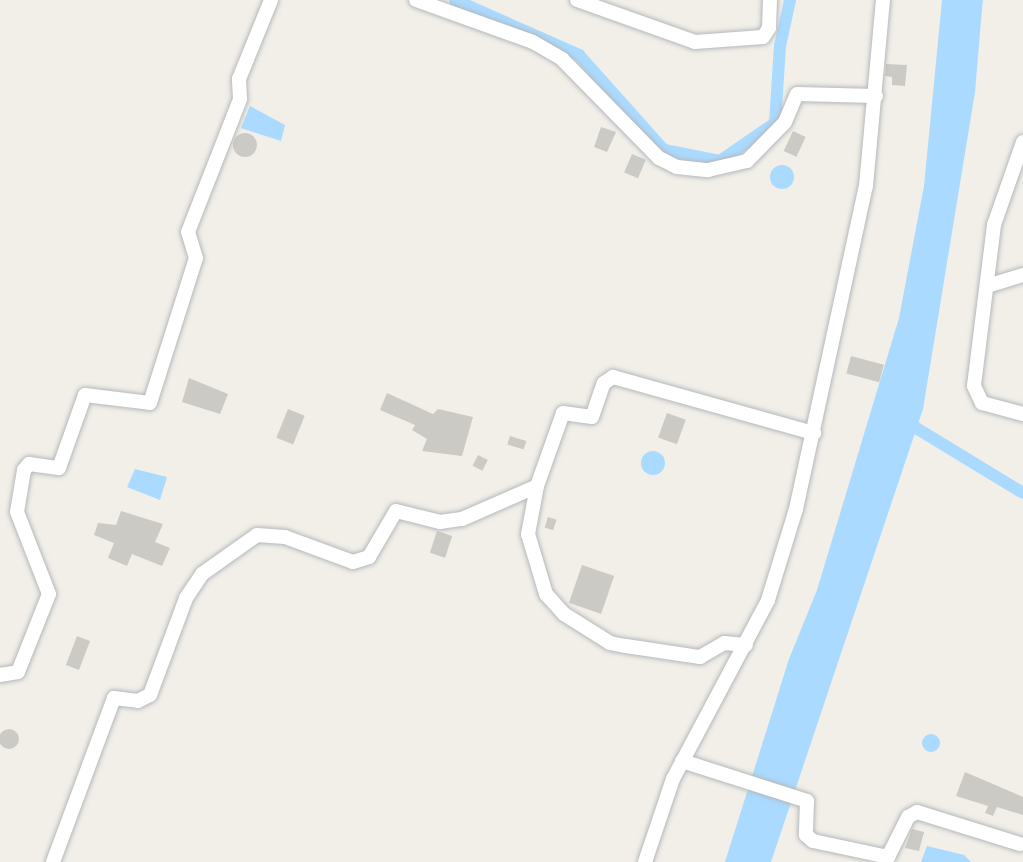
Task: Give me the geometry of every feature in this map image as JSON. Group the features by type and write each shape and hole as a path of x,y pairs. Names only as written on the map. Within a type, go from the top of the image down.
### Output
{"street":[{"path":"0,675 18,672 49,594 16,512 25,467 59,468 85,395 150,403 196,258 188,232 240,99 239,79 271,0"},
{"path":"416,0 533,42 562,59 659,158 677,167 708,170 747,161 785,122 797,94 876,96"},
{"path":"577,0 695,42 763,37 769,28 770,0"},
{"path":"645,862 682,760 746,645 777,574 814,433 864,198 876,96 883,0"},
{"path":"1023,142 994,225 974,386 982,403 1023,414"},
{"path":"987,286 1023,275"},
{"path":"746,645 724,643 700,657 626,646 610,643 564,614 546,594 528,534 537,486 563,413 592,417 604,383 613,377 814,433"},
{"path":"53,862 114,699 138,701 150,695 186,598 202,574 227,552 257,535 285,537 353,562 369,557 396,511 440,522 462,519 481,506 537,486"},
{"path":"682,760 807,801 808,839 882,857 891,853 912,812 1020,844"}],"water":[{"path":"942,0 983,0 975,92 923,409 771,862 725,862 789,659 817,590 899,318 924,186"},
{"path":"250,106 285,125 281,141 241,128"},
{"path":"782,165 790,169 794,177 790,185 782,189 774,185 770,177 774,169"},
{"path":"653,451 658,452 664,458 664,468 658,474 653,475 648,474 642,468 641,463 642,458 648,452"},
{"path":"135,469 167,477 160,500 127,487"},
{"path":"931,734 937,737 940,743 937,749 931,752 925,749 922,743 925,737"},
{"path":"927,846 964,855 971,862 921,862"}],"building":[{"path":"886,64 907,65 905,86 892,85 892,77 885,76"},
{"path":"601,127 616,132 607,152 594,147"},
{"path":"793,131 806,137 796,157 784,151"},
{"path":"245,133 254,136 257,145 254,154 245,157 236,154 233,145 236,136"},
{"path":"632,154 646,160 638,178 624,172"},
{"path":"851,356 884,365 879,382 846,373"},
{"path":"189,378 228,394 220,414 182,402"},
{"path":"387,393 433,414 438,409 473,417 462,456 422,451 427,439 412,430 415,425 380,410"},
{"path":"288,409 305,416 293,444 276,438"},
{"path":"667,413 686,420 677,444 658,437"},
{"path":"510,436 526,441 524,450 507,445"},
{"path":"478,455 488,460 482,471 473,466"},
{"path":"121,511 163,524 155,542 170,548 162,566 132,554 127,566 108,558 114,543 94,535 98,523 116,525"},
{"path":"548,517 557,520 553,530 545,527"},
{"path":"437,531 452,536 445,558 430,553"},
{"path":"582,565 614,576 601,614 569,603"},
{"path":"77,636 90,641 79,670 66,665"},
{"path":"9,729 16,732 19,739 16,746 9,749 2,746 -1,739 2,732"},
{"path":"965,772 1023,797 1023,815 997,807 993,816 985,813 988,806 956,796"},
{"path":"912,829 924,832 919,851 905,848"}],"waterway":[{"path":"455,0 579,55 664,150 720,161 775,123 780,46 790,0"},
{"path":"903,420 1023,493"}]}
